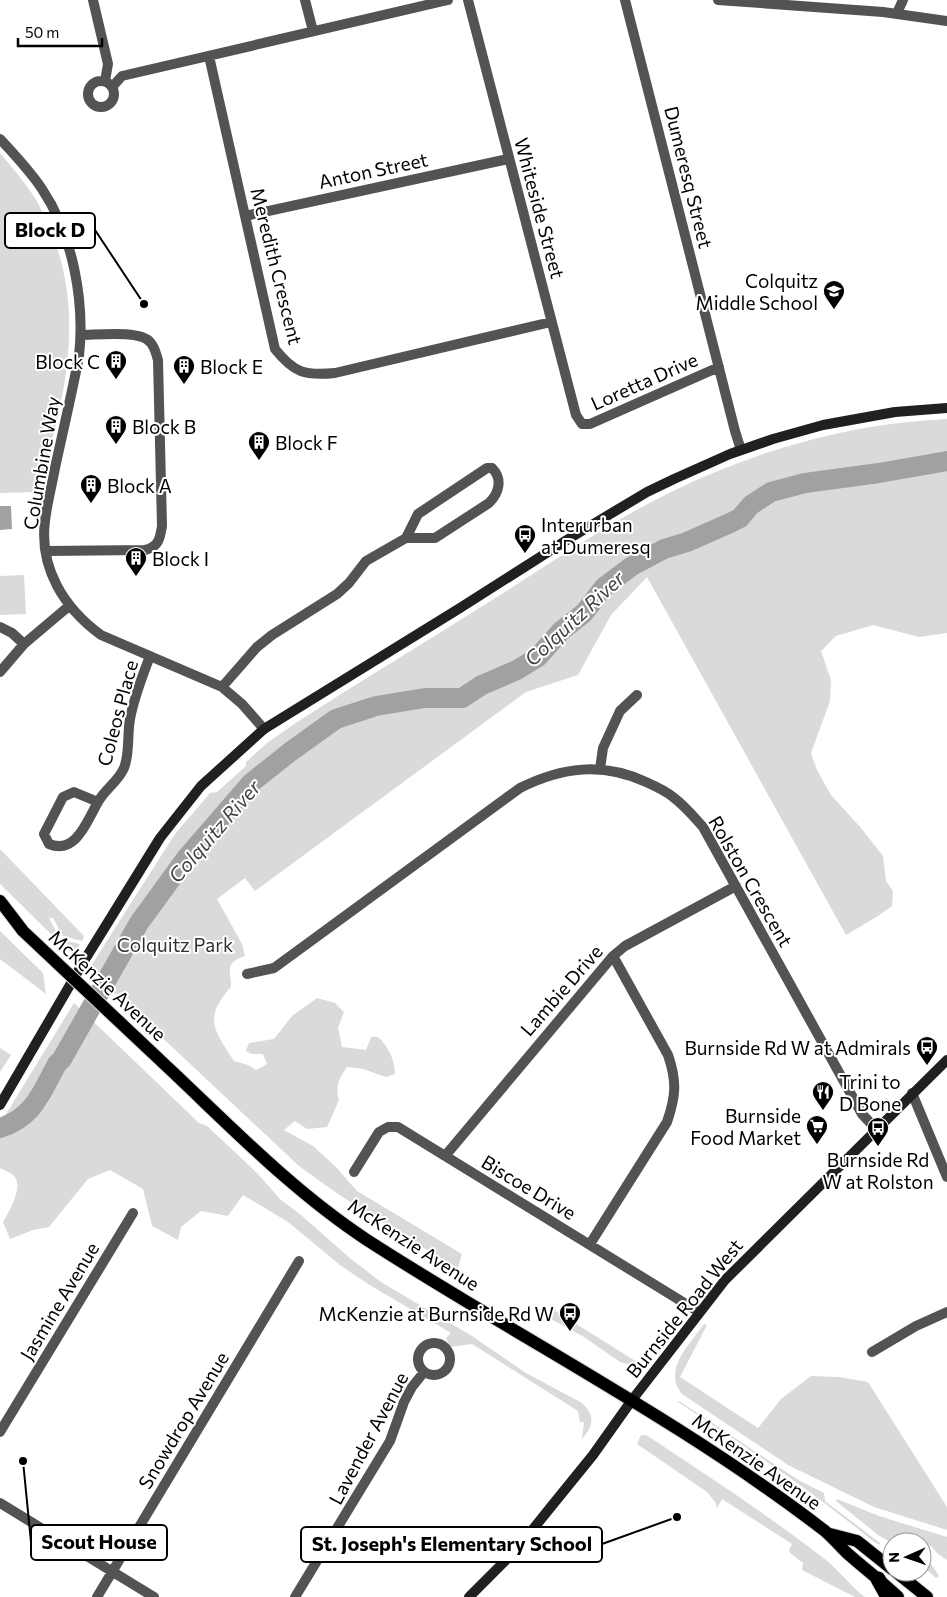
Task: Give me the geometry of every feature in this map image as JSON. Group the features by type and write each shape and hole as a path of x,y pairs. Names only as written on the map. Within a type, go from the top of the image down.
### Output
{"highway":[{"path":"878,1579 888,1597"}],"main road":[{"path":"0,1105 84,961 160,838 200,786 264,729 617,510 674,479 741,450 823,425 895,412 947,408"},
{"name":"McKenzie Avenue","path":"0,901 23,931 281,1173 365,1239 632,1400 763,1485 827,1533 898,1597"},
{"name":"McKenzie Avenue","path":"0,917 23,931"},
{"name":"Burnside Road West","path":"469,1597 522,1542 593,1454 632,1400 725,1280 947,1060"},
{"name":"McKenzie Avenue","path":"827,1533 857,1542 882,1561"},
{"path":"908,1582 927,1597"}],"street":[{"path":"93,0 108,64 109,84 122,76 448,0"},
{"path":"305,0 313,30"},
{"name":"Whiteside Street","path":"468,0 576,415 582,424"},
{"name":"Dumeresq Street","path":"625,0 741,450"},
{"path":"718,0 897,13 947,20"},
{"path":"897,13 903,0"},
{"name":"Meredith Crescent","path":"209,56 275,349 291,367 305,373 335,373 551,322"},
{"name":"Columbine Way","path":"0,139 43,190 58,218 70,252 77,281 81,335 75,381 45,521 46,552 53,580 69,606 86,624 101,635 222,687 242,704 264,729"},
{"name":"Anton Street","path":"245,216 508,159"},
{"path":"46,552 152,548 157,544 162,526 158,360 155,351 150,341 137,335 81,335"},
{"name":"Loretta Drive","path":"582,424 590,424 719,368"},
{"path":"222,687 257,648 272,635 337,594 366,561 406,538 435,538 489,503 495,497 498,489 497,473 492,468 487,468 418,514 406,538"},
{"path":"0,672 24,644 69,606"},
{"path":"0,627 12,633 24,644"},
{"name":"Coleos Place","path":"98,802 74,792 68,793 63,797 44,834 49,844 64,846 74,841 98,802 102,795 117,780 124,768 130,716 150,656"},
{"path":"600,769 603,748 620,711 636,696"},
{"name":"Rolston Crescent","path":"247,974 274,968 520,788 554,773 576,770 600,769 637,778 672,796 687,809 703,828 862,1114 876,1130"},
{"name":"Lambie Drive","path":"445,1156 613,956 625,946 736,886"},
{"path":"590,1244 667,1122 673,1105 675,1086 674,1071 668,1054 613,956"},
{"path":"912,1093 947,1177"},
{"name":"Biscoe Drive","path":"354,1172 380,1132 388,1127 398,1127 699,1312"},
{"name":"Jasmine Avenue","path":"0,1432 133,1213"},
{"name":"Snowdrop Avenue","path":"96,1597 299,1261"},
{"path":"872,1352 916,1326 947,1312"},
{"name":"Lavender Avenue","path":"295,1597 336,1533 390,1441 404,1402 412,1387 424,1372"},
{"path":"0,1503 154,1597"}],"green space":[{"path":"0,153 25,184 41,210 60,258 67,291 68,358 63,392 56,426 37,492 0,493"},
{"name":"Colquitz Park","path":"947,419 947,633 919,637 873,625 836,636 821,651 831,680 830,701 811,753 817,770 831,795 883,856 886,881 893,891 892,906 878,916 846,935 647,577 611,615 578,675 526,692 255,891 245,878 217,899 242,944 245,956 238,958 231,964 231,987 222,998 214,1016 214,1024 221,1041 234,1061 248,1065 256,1070 267,1064 263,1054 252,1054 246,1051 249,1043 274,1039 292,1016 317,998 335,1003 344,1012 338,1028 342,1047 366,1050 371,1037 378,1037 390,1054 395,1074 386,1077 363,1069 347,1067 338,1083 339,1100 327,1127 307,1129 295,1121 284,1130 313,1146 336,1167 357,1191 462,1254 458,1268 377,1219 299,1166 89,969 175,834 210,793 217,792 246,766 246,762 267,743 297,722 605,528 649,503 703,477 737,463 805,441 876,426"},
{"path":"24,575 26,614 0,615 0,576"},
{"path":"0,849 84,936 82,941 63,936 53,918 49,918 59,937 57,940 0,884"},
{"path":"0,931 43,973 46,994 0,959"},
{"path":"61,940 80,944 73,955 60,942"},
{"path":"74,1003 199,1123 207,1126 258,1174 280,1199 351,1259 381,1282 472,1336 526,1373 582,1403 591,1416 591,1425 582,1439 584,1422 580,1422 578,1411 472,1344 450,1347 446,1338 451,1333 368,1284 340,1265 288,1222 243,1195 228,1216 201,1211 181,1227 178,1240 152,1226 143,1189 110,1170 88,1179 49,1227 33,1230 10,1239 3,1222 14,1199 17,1180 14,1176 0,1168 0,1124"},
{"path":"0,1048 11,1055 0,1072"},
{"path":"554,1310 637,1362 627,1364 620,1362 584,1337 549,1318"},
{"path":"704,1324 707,1325 680,1377 758,1428 781,1399 811,1376 839,1377 868,1382 947,1507 947,1530 874,1507 788,1465 682,1394 675,1376 676,1367 680,1358"},
{"path":"679,1401 800,1481 824,1493 825,1501 880,1543 880,1545 802,1487"},
{"path":"641,1435 646,1435 782,1527 826,1560 865,1597 855,1597 802,1570 803,1563 790,1553 789,1550 792,1544 722,1499 717,1508 707,1492 637,1444"},
{"path":"837,1499 879,1516 931,1532 882,1532 882,1537 836,1501"},
{"path":"932,1532 947,1537 947,1560 932,1547"},
{"path":"932,1565 939,1576 936,1578 932,1575"}],"shaded area":[{"path":"0,506 11,506 12,529 0,530"}],"waterway":[{"name":"Colquitz River","path":"0,1128 21,1117 35,1103 139,923 187,857 251,783 336,719 376,706 425,698 462,698 482,685 517,670 538,657 561,631 584,613 604,587 632,566 664,549 687,542 740,518 751,505 771,492 805,483 947,461"}],"place":[{"name":"Block D","path":"144,304"},
{"name":"Colquitz Middle School","path":"834,310"},
{"name":"Block C","path":"116,380"},
{"name":"Block E","path":"184,385"},
{"name":"Block B","path":"116,445"},
{"name":"Block F","path":"259,461"},
{"name":"Block A","path":"91,504"},
{"name":"Interurban at Dumeresq","path":"525,554"},
{"name":"Block I","path":"136,577"},
{"name":"Burnside Rd W at Admirals","path":"927,1066"},
{"name":"Trini to D Bone","path":"823,1111"},
{"name":"Burnside Food Market","path":"817,1145"},
{"name":"Burnside Rd W at Rolston","path":"878,1147"},
{"name":"McKenzie at Burnside Rd W","path":"570,1332"},
{"name":"Scout House","path":"23,1461"},
{"name":"St. Joseph's Elementary School","path":"677,1517"}]}
